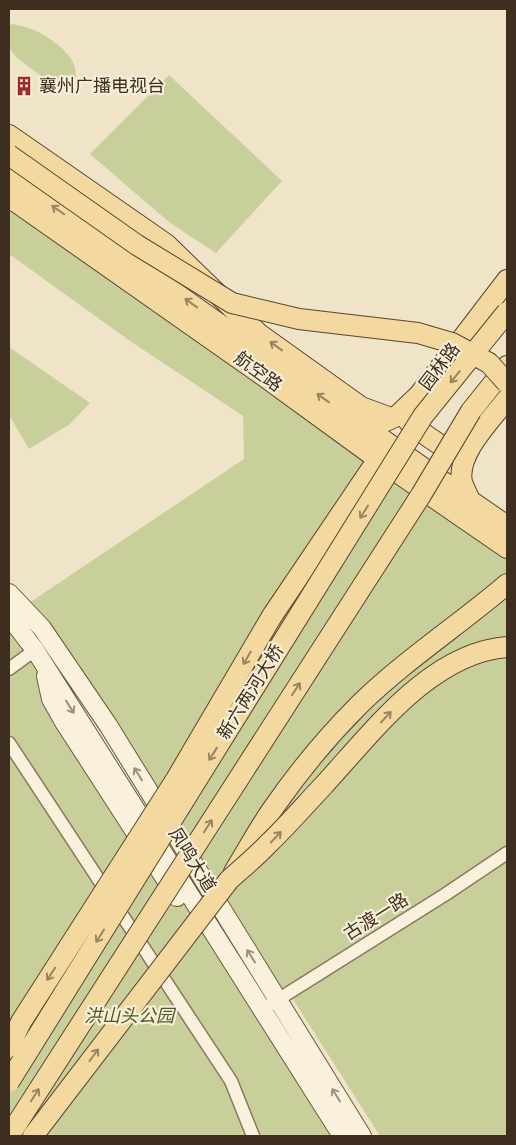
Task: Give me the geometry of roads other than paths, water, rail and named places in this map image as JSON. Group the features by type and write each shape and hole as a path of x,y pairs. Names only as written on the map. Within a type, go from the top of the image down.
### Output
{"main road":[{"path":"9,134 166,244 259,334 361,407 391,418"},
{"path":"9,155 137,246 232,303 299,319 418,333 452,343 489,364 507,383"},
{"name":"航空路","path":"9,176 507,526"},
{"name":"航空路","path":"9,197 262,374 378,459 507,548"},
{"name":"园林路","path":"355,421 374,426 397,416 419,396 507,280"},
{"name":"新六两河大桥","path":"9,1082 424,416 507,312"},
{"name":"新六两河大桥","path":"9,1136 420,495 471,411 507,366"},
{"path":"470,500 462,481 462,467 470,448 507,399"},
{"path":"408,406 407,418 411,425 452,453 460,453 470,448"},
{"path":"9,1047 21,1022 175,781 272,616 378,459"},
{"path":"33,1136 229,880 274,808 315,754 359,705 405,664 477,610 507,584"},
{"name":"凤鸣大道","path":"9,593 42,628 98,710 362,1136"},
{"name":"凤鸣大道","path":"9,616 39,657 342,1136"},
{"path":"229,880 268,845 402,700 442,670 470,656 507,647"},
{"path":"39,657 51,699 64,722 330,1136"}],"street":[{"path":"9,669 39,657"},
{"path":"9,743 231,1081 253,1136"},
{"name":"古渡一路","path":"262,1009 446,894 507,853"}],"place":[{"name":"襄州广播电视台","path":"24,86"}],"park label":[{"name":"洪山头公园","path":"129,1016"}]}
